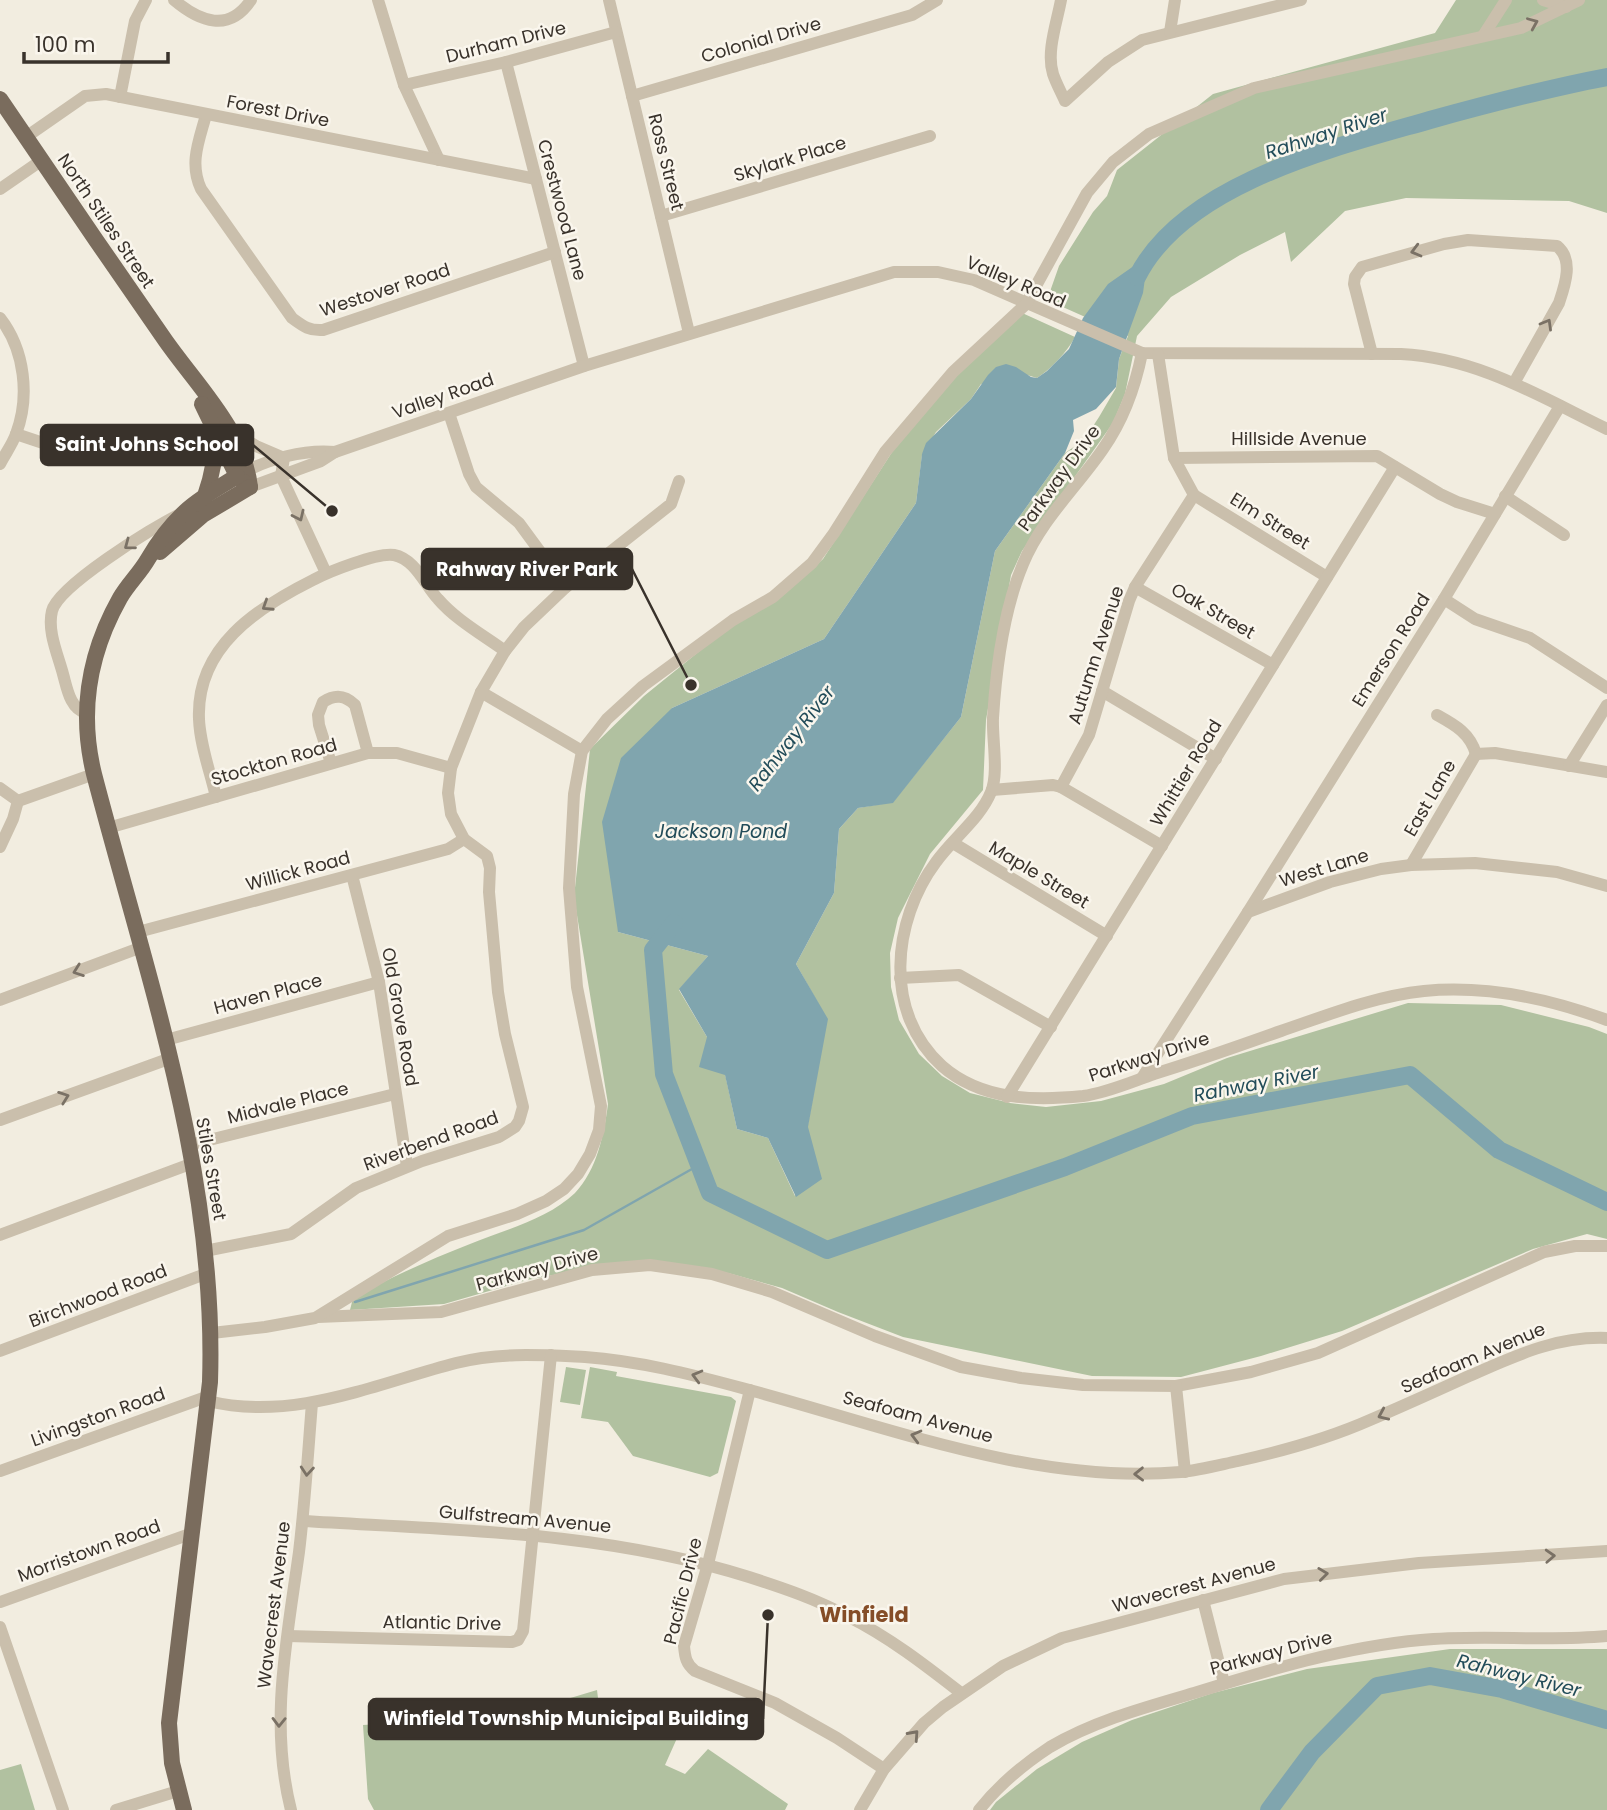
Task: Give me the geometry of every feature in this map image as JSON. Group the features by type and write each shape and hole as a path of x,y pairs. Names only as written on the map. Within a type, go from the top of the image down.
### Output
{"main road":[{"name":"North Stiles Street","path":"0,99 182,365 184,373 223,430 250,487"},
{"path":"205,496 223,430"},
{"name":"Stiles Street","path":"184,1810 170,1751 169,1723 208,1399 212,1333 208,1273 189,1145 171,1058 94,775 88,746 86,713 92,663 103,633 121,596 151,550 187,510 243,473"},
{"name":"Stiles Street","path":"148,558 157,555 203,515 250,487"}],"street":[{"path":"120,97 135,21 146,0"},
{"path":"174,0 191,13 215,21 238,16 251,0"},
{"path":"378,0 404,85 439,160"},
{"name":"Ross Street","path":"608,0 689,333"},
{"name":"Colonial Drive","path":"632,96 912,15 937,0"},
{"path":"1061,0 1051,51 1051,65 1065,101 1125,50 1142,40 1301,0"},
{"path":"1170,32 1175,0"},
{"path":"1483,36 1506,0"},
{"path":"1543,0 1567,7"},
{"path":"212,1333 265,1328 314,1318 447,1236 517,1214 546,1201 564,1189 590,1154 599,1130 601,1106 578,987 569,888 573,806 582,751 607,719 643,686 733,620 773,597 812,563 885,452 953,372 1026,304 1087,193 1113,162 1149,134 1254,89 1521,28 1579,0"},
{"name":"Durham Drive","path":"404,85 506,62 616,32"},
{"name":"Crestwood Lane","path":"506,62 584,366"},
{"name":"Forest Drive","path":"26,137 85,96 106,94 536,179"},
{"name":"Westover Road","path":"206,115 194,162 195,176 201,189 292,318 305,328 323,330 555,252"},
{"name":"Skylark Place","path":"661,216 930,136"},
{"path":"0,190 42,160"},
{"path":"1372,354 1354,284 1362,267 1468,240 1557,246 1567,260 1561,296 1514,383"},
{"name":"Valley Road","path":"250,487 321,461 335,452 584,366 894,272 938,272 974,280 1137,351 1158,355 1409,354 1444,359 1470,365 1514,383 1607,429"},
{"path":"0,318 18,352 24,381 23,403 16,434 0,464"},
{"name":"Parkway Drive","path":"1137,351 1133,394 1117,428 1104,449 1047,522 1022,565 1011,600 1000,653 993,713 992,790 934,864 914,902 904,932 900,978 910,1021 930,1055 962,1080 984,1091 1007,1097 1087,1095 1353,1006 1424,991 1493,992 1568,1006 1607,1020"},
{"path":"1158,355 1174,458 1194,495"},
{"name":"Emerson Road","path":"1248,912 1444,599 1560,406"},
{"path":"449,413 469,474 476,487 519,523 566,587"},
{"path":"223,430 284,458 281,477 326,573"},
{"path":"16,434 64,450"},
{"name":"Valley Road","path":"243,473 284,458 321,450 335,452"},
{"name":"Hillside Avenue","path":"1174,458 1377,456 1457,502 1495,514"},
{"name":"Whittier Road","path":"1007,1097 1395,467"},
{"name":"Riverbend Road","path":"205,1251 291,1234 356,1188 407,1166 499,1137 515,1127 523,1107 498,992 489,892 490,868 486,856 464,839 451,814 448,793 451,768 481,692 505,651 524,627 566,587 671,504 679,481"},
{"name":"Elm Street","path":"1194,495 1327,578"},
{"name":"Autumn Avenue","path":"1061,787 1085,746 1135,587 1194,495"},
{"path":"1505,496 1564,535"},
{"path":"86,713 78,710 69,696 52,636 52,608 65,593 147,531 187,510"},
{"path":"216,797 199,719 203,682 212,659 236,630 266,606 326,573 381,555 401,557 446,608 505,651"},
{"name":"Oak Street","path":"1135,587 1273,665"},
{"path":"1444,599 1475,619 1530,638 1607,688"},
{"path":"1102,691 1216,759"},
{"path":"481,692 582,751"},
{"path":"331,763 318,715 323,702 335,696 343,696 355,705 368,752"},
{"path":"1569,766 1607,705"},
{"path":"1437,715 1472,741 1476,754"},
{"name":"Stockton Road","path":"108,828 368,752 397,753 451,768"},
{"name":"East Lane","path":"1412,865 1476,754 1495,752 1607,772"},
{"path":"18,801 94,775"},
{"path":"992,790 1052,785 1061,787 1162,846"},
{"path":"0,788 18,801"},
{"path":"0,846 18,801"},
{"name":"Willick Road","path":"0,1000 140,940 352,875 448,849 464,839"},
{"name":"Maple Street","path":"953,843 1107,936"},
{"name":"West Lane","path":"1248,912 1330,882 1381,869 1412,865 1475,863 1557,872 1607,886"},
{"name":"Old Grove Road","path":"352,875 379,982 407,1166"},
{"path":"1142,1078 1248,912"},
{"path":"900,978 959,975 1051,1027"},
{"name":"Haven Place","path":"166,1040 379,982"},
{"path":"0,1120 171,1058"},
{"name":"Midvale Place","path":"189,1145 395,1094"},
{"path":"0,1235 192,1163"},
{"name":"Parkway Drive","path":"314,1318 441,1312 592,1270 650,1265 712,1275 763,1289 896,1344 961,1367 1021,1378 1083,1385 1176,1386 1251,1372 1318,1353 1544,1252 1575,1246 1607,1246"},
{"name":"Birchwood Road","path":"0,1351 208,1273"},
{"name":"Seafoam Avenue","path":"208,1399 231,1407 312,1403 488,1356 521,1353 603,1358 664,1367 969,1450 1042,1465 1105,1474 1185,1472 1291,1449 1350,1429 1538,1346 1574,1338 1607,1338"},
{"name":"Atlantic Drive","path":"288,1636 517,1640 523,1630 551,1355"},
{"path":"1176,1386 1185,1472"},
{"name":"Pacific Drive","path":"750,1390 708,1564 684,1646 689,1666 705,1676 785,1709 837,1738 884,1769"},
{"name":"Livingston Road","path":"0,1471 208,1399"},
{"name":"Wavecrest Avenue","path":"290,1810 280,1754 279,1721 303,1521 312,1403"},
{"name":"Gulfstream Avenue","path":"303,1521 534,1534 645,1550 708,1564 779,1587 846,1615 912,1655 961,1693"},
{"name":"Morristown Road","path":"0,1602 190,1534"},
{"name":"Wavecrest Avenue","path":"860,1810 884,1769 924,1723 961,1693 1003,1666 1062,1638 1284,1579 1419,1563 1607,1551"},
{"path":"1203,1600 1224,1683"},
{"path":"0,1627 63,1810"},
{"name":"Parkway Drive","path":"979,1810 1016,1773 1052,1746 1136,1710 1224,1683 1338,1653 1423,1639 1550,1640 1607,1636"},
{"path":"116,1810 178,1791"}],"green space":[{"path":"1456,0 1607,0 1607,213 1569,201 1406,198 1345,211 1291,262 1285,232 1240,255 1171,297 1137,336 1125,394 1113,423 1022,551 1011,575 986,720 983,790 930,854 898,918 890,953 891,987 899,1020 919,1054 942,1076 970,1093 1010,1103 1046,1107 1101,1101 1164,1084 1227,1058 1408,1003 1501,1005 1589,1027 1607,1034 1607,1239 1587,1234 1533,1249 1342,1331 1181,1377 1092,1376 903,1337 782,1288 728,1273 612,1264 527,1280 444,1304 350,1310 353,1298 425,1263 539,1217 564,1202 583,1184 598,1151 608,1104 574,897 590,749 644,696 728,628 784,594 823,559 916,415 1020,312 1075,337 1058,360 1037,378 1027,375 981,384 971,399 936,432 922,455 916,503 824,639 672,708 618,932 708,956 679,990 725,1074 737,1129 768,1138 795,1196 827,1019 796,964 834,893 839,829 858,808 893,802 961,717 995,551 1065,453 1084,440 1116,388 1119,359 1128,336 1047,300 1059,266 1093,212 1107,196 1117,170 1213,94 1435,33"},
{"path":"566,1367 586,1370 580,1405 560,1402"},
{"path":"590,1367 617,1372 616,1376 731,1397 736,1401 718,1473 710,1477 633,1456 608,1422 581,1418"},
{"path":"1450,1649 1607,1649 1607,1810 990,1810 1037,1769 1082,1742 1132,1720 1213,1693 1307,1669"},
{"path":"597,1690 599,1706 678,1736 665,1765 685,1774 708,1749 788,1804 785,1810 374,1810 368,1799 363,1725 394,1723 395,1702 456,1702 455,1722 481,1725"},
{"path":"21,1764 35,1810 0,1810 0,1770"}],"water":[{"name":"Jackson Pond","path":"1148,256 1143,293 1119,359 1116,387 1096,409 1073,420 1074,431 1065,453 995,551 961,717 893,803 858,808 839,829 834,893 796,964 828,1019 808,1127 822,1179 796,1197 768,1138 737,1129 725,1075 699,1067 707,1037 679,989 708,956 618,932 602,822 621,758 672,708 824,639 916,503 922,454 926,443 971,399 996,367 1006,364 1037,378 1047,371 1069,349 1083,318 1108,284"}],"waterway":[{"name":"Rahway River","path":"1137,277 1159,244 1189,217 1226,193 1266,173 1351,143 1430,120 1540,91 1607,77"},
{"name":"Rahway River","path":"674,923 653,950 664,1074 710,1193 827,1250 1065,1167 1192,1116 1410,1075 1499,1150 1607,1202"},
{"path":"355,1302 584,1230 699,1165"},
{"name":"Rahway River","path":"1269,1810 1312,1752 1377,1686 1430,1676 1502,1689 1607,1720"}],"place":[{"name":"Saint Johns School","path":"332,511"},
{"name":"Rahway River Park","path":"691,685"},
{"name":"Winfield Township Municipal Building","path":"768,1615"}],"district":[{"name":"Winfield","path":"864,1615"}]}
